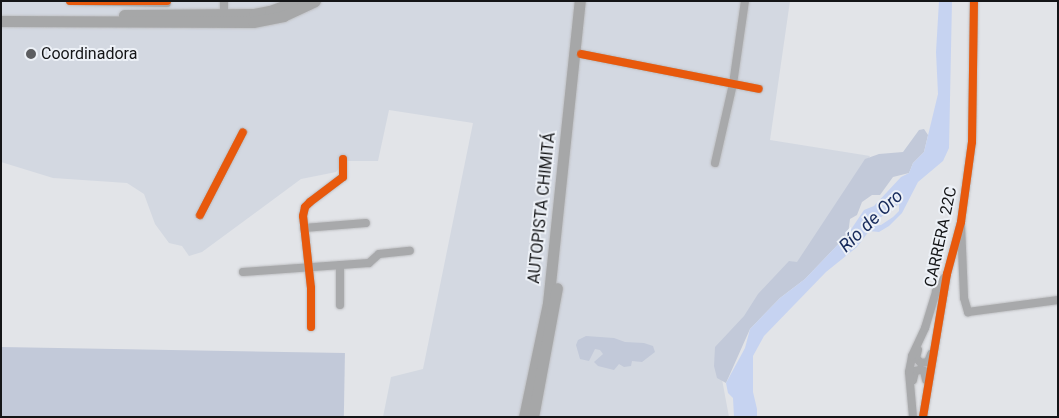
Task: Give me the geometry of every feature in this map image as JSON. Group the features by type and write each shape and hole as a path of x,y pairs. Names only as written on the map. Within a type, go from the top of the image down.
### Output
{"highway":[{"path":"1,21 253,22 283,16 315,1"},
{"name":"AUTOPISTA CHIMITÁ","path":"524,417 548,303 580,1"},
{"name":"AUTOPISTA CHIMITÁ","path":"533,417 556,304 587,1"},
{"path":"1,14 167,16 254,14 291,3"}],"street":[{"path":"70,1 167,2 167,16"},
{"path":"224,1 224,15"},
{"path":"715,163 732,84 745,1"},
{"name":"CARRERA 22C","path":"923,417 947,274 961,222 972,142 974,1"},
{"path":"581,54 759,89"},
{"path":"200,215 243,132"},
{"path":"311,327 311,288 307,268 304,228 305,207 340,181 344,172 343,159"},
{"path":"961,222 964,298 968,312 1058,300"},
{"path":"304,228 366,224"},
{"path":"243,272 369,263 378,254 410,251"},
{"path":"340,265 340,305"},
{"name":"CARRERA 22C","path":"913,417 909,372 912,356 920,340 936,291 947,274"},
{"path":"920,340 916,358 920,363 928,362 934,346"},
{"path":"912,393 913,374 920,370 926,375 926,392"}],"shaded area":[{"path":"1,1 790,1 770,140 870,156 797,265 716,347 729,417 383,417 391,377 423,369 473,123 389,110 378,161 344,161 336,172 301,179 202,252 189,256 182,246 169,243 155,224 144,194 127,183 53,178 1,162"},
{"path":"924,129 928,135 924,152 913,163 909,173 893,177 880,195 872,195 862,202 857,215 850,219 848,234 805,279 780,298 750,329 726,383 717,378 714,366 715,347 744,316 758,294 789,261 797,262 865,159 879,154 903,152 919,130"},
{"path":"586,336 644,343 653,346 655,352 642,362 632,361 631,366 624,367 619,364 614,370 598,366 594,362 603,354 600,350 595,349 589,361 580,359 576,345 578,340"},
{"path":"1,347 345,353 344,417 1,417"}],"water":[{"name":"Río de Oro","path":"939,1 952,1 949,148 943,161 918,182 902,213 889,226 879,232 869,231 857,247 826,272 764,336 753,356 753,392 757,417 734,417 733,398 728,393 726,383 745,348 750,329 780,298 805,279 848,234 864,210 874,206 901,177 909,173 913,163 924,152 938,94 936,52","holes":["899,204 899,211 881,225 872,226 873,223"]}],"cycle path":[{"path":"70,1 167,1"},
{"path":"923,417 947,274 961,222 972,142 974,1"},
{"path":"581,54 759,89"},
{"path":"200,215 243,132"},
{"path":"311,327 311,288 303,216 305,207 310,202 343,177 343,159"}],"place":[{"name":"Coordinadora","path":"31,54"}]}
